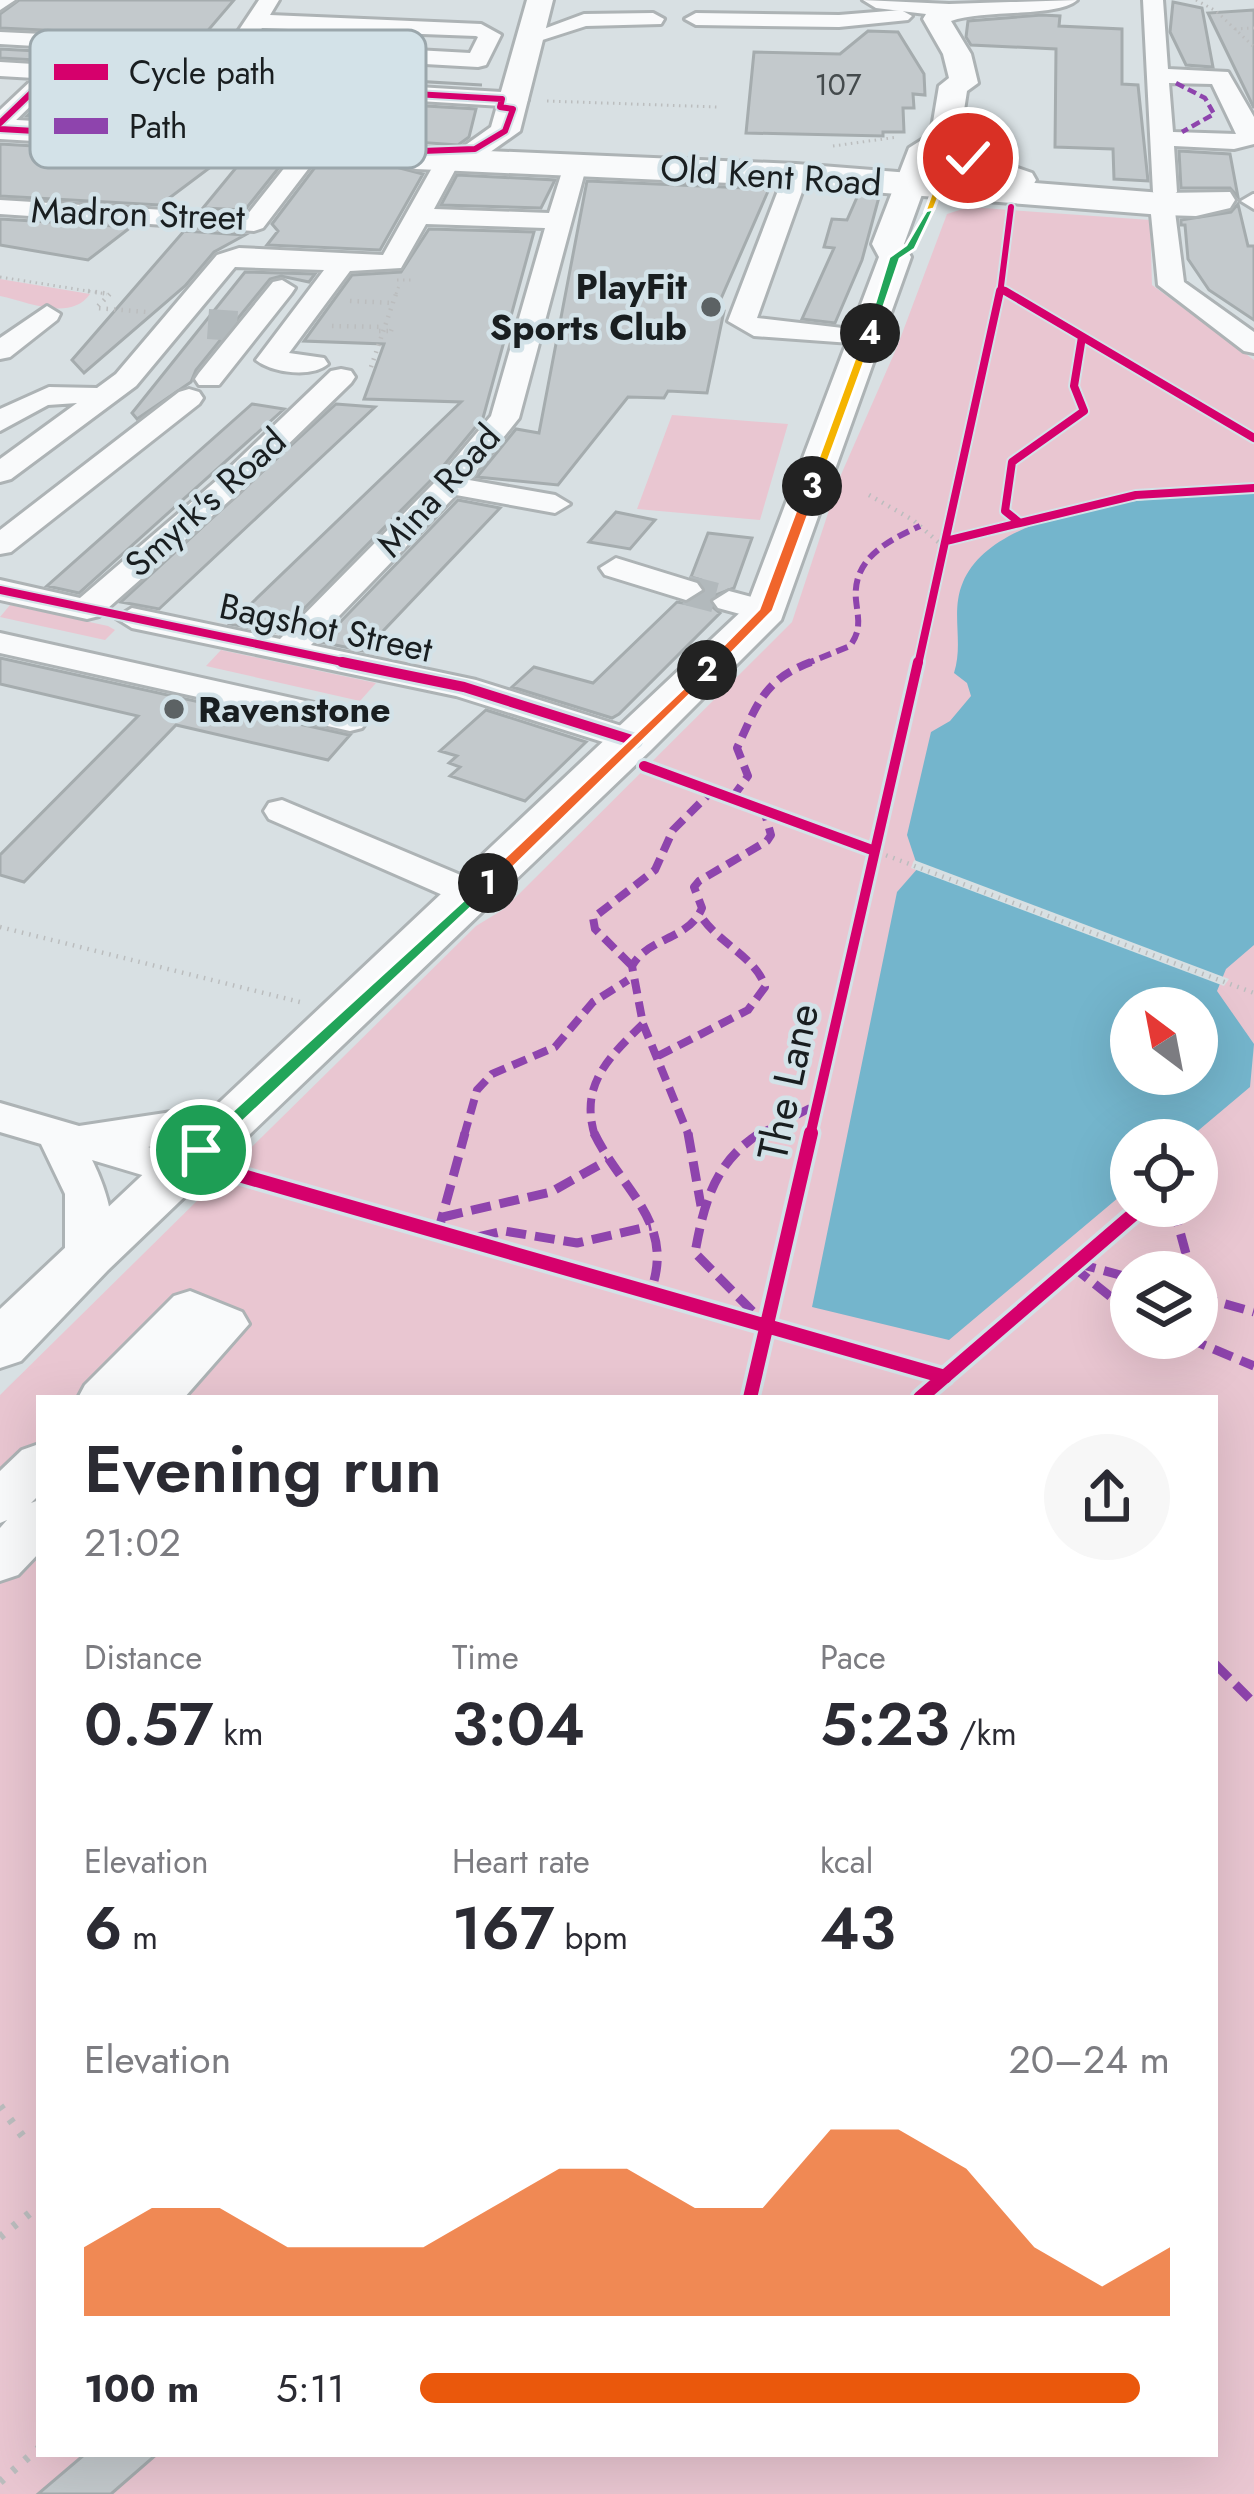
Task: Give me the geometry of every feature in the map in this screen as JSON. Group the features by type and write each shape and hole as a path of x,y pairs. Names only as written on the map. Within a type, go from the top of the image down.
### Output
{"highway":[{"name":"Old Kent Road","path":"0,126 30,128"},
{"name":"Old Kent Road","path":"426,154 796,175 932,162 1021,180 1164,198"},
{"name":"Old Kent Road","path":"529,162 753,157 932,162 1196,205 1244,201"}],"main road":[{"path":"529,162 524,100 531,24 540,0"},
{"path":"876,0 919,15 986,4 1064,0"},
{"path":"0,1346 88,1256 635,741 748,606 868,339 895,257 911,247 953,86 943,82 919,15"}],"street":[{"path":"254,30 269,0"},
{"path":"1153,0 1171,285 1254,345"},
{"path":"533,37 556,26 600,16 678,11 827,23 919,15"},
{"path":"0,38 30,40"},
{"path":"426,58 478,60 487,45"},
{"path":"0,70 30,72"},
{"path":"1155,76 1220,77 1249,129 1244,147 1159,138"},
{"path":"426,94 524,100"},
{"path":"0,126 30,95"},
{"path":"0,472 105,398 188,320 226,261 239,256 342,264 401,275 425,207 529,162"},
{"name":"Mina Road","path":"289,649 449,484 505,418 556,221 529,162"},
{"name":"Madron Street","path":"0,207 254,223 262,219 299,168"},
{"path":"796,175 742,321 754,328 868,339"},
{"path":"425,207 556,221"},
{"path":"0,227 63,232 84,213"},
{"path":"336,378 270,360 342,264"},
{"path":"0,562 7,556 0,549 199,388 243,327 282,288"},
{"path":"0,351 47,314"},
{"path":"303,319 334,320"},
{"name":"Smyrk's Road","path":"284,386 336,378"},
{"name":"Smyrk's Road","path":"0,590 87,609 227,487 336,378"},
{"path":"0,422 46,394 67,391 105,398"},
{"path":"449,484 555,504"},
{"path":"616,568 686,590"},
{"name":"Bagshot Street","path":"99,663 138,619 464,687 635,741"},
{"path":"0,643 350,721"},
{"path":"282,811 475,895"},
{"path":"60,1135 155,1132 238,1116"},
{"path":"0,1117 179,1172"},
{"path":"60,1135 87,1194 88,1256"},
{"path":"105,1395 190,1308 226,1324 158,1395"},
{"path":"0,1503 36,1466"},
{"path":"0,1561 36,1523"}],"path":[{"path":"1196,0 1254,47"},
{"path":"1235,28 1254,28"},
{"path":"524,100 718,107"},
{"path":"824,147 932,162"},
{"path":"336,378 401,275"},
{"path":"0,277 110,293 96,308 188,320"},
{"path":"379,331 393,330"},
{"path":"869,494 913,520 945,548"},
{"path":"939,571 946,541 965,537"},
{"path":"867,873 878,827"},
{"path":"851,842 1254,993"},
{"path":"0,927 315,1006"},
{"path":"0,2105 25,2133"},
{"path":"0,2237 36,2208"},
{"path":"0,2482 36,2451"}],"shaded area":[{"path":"969,207 1150,220 1152,285 1254,360 1254,2494 0,2494 0,1395 476,926 504,909 792,622 840,477 897,347 947,214"},
{"path":"0,279 90,294 72,307 48,308 0,296"},
{"path":"672,415 788,424 760,520 637,509"},
{"path":"10,605 115,630 105,640 0,617"},
{"path":"221,650 376,683 360,701 206,666"}],"water":[{"path":"1254,494 1254,945 1226,969 1218,989 1110,987 1110,1095 1218,1095 1218,992 1254,1044 1250,1087 1212,1119 1110,1119 1110,1205 949,1340 812,1307 897,892 918,868 907,835 931,732 950,721 971,696 967,683 954,673 963,582 982,555 1012,534 1050,519 1182,496"}],"pier":[{"path":"914,860 1229,979 1224,986 911,868"}],"building":[{"path":"19,0 234,0 208,30 0,28 0,14"},
{"path":"1173,2 1202,8 1213,67 1186,65 1170,32"},
{"path":"1254,10 1254,108 1208,13"},
{"path":"1060,16 1059,26 1122,29 1122,84 1138,85 1148,181 1114,179 1113,149 1055,147 1056,49 971,45 966,37 968,21"},
{"path":"868,31 898,32 924,74 925,95 913,94 914,108 903,108 904,132 883,132 883,136 746,133 754,52 840,54"},
{"path":"0,49 30,51 30,60 0,58"},
{"path":"426,106 476,109 469,137 458,145 426,143"},
{"path":"0,144 30,146 30,168 209,168 160,205 0,196"},
{"path":"1179,151 1230,154 1238,197 1230,188 1181,188"},
{"path":"236,168 279,168 245,210 203,208"},
{"path":"314,168 400,168 423,174 380,250 267,245 278,231 272,224"},
{"path":"457,175 555,180 541,208 441,205"},
{"path":"587,181 769,189 716,310 724,311 707,393 668,391 664,398 628,397 558,485 477,477 516,429 539,433"},
{"path":"858,195 879,197 862,260 835,323 802,319 834,248 824,247 832,219 847,220"},
{"path":"1238,204 1248,246 1254,246 1254,320 1209,290 1188,259 1185,225 1181,225 1181,220 1231,212"},
{"path":"0,219 131,227 88,260 0,245"},
{"path":"429,229 534,232 483,418 435,476 280,633 230,624 461,402 364,399 384,344 304,341 352,275 401,272"},
{"path":"184,231 245,235 214,252 185,286 84,373 72,360"},
{"path":"245,272 315,274 309,282 281,276 270,279 191,382 137,419 132,413"},
{"path":"252,404 284,409 79,593 47,586"},
{"path":"336,404 375,407 159,609 121,602"},
{"path":"458,500 500,508 364,651 321,642"},
{"path":"616,512 655,520 630,549 589,542"},
{"path":"708,533 752,538 734,588 711,597 709,604 720,613 619,714 612,718 512,687 534,667 593,683 677,602 688,604 704,594 701,580 691,577"},
{"path":"0,658 350,735 328,760 176,725 24,882 0,875 0,855 138,716 0,684"},
{"path":"486,710 586,742 525,801 450,776 460,767 449,763 457,756 440,751"},
{"path":"81,2457 154,2457 111,2494 38,2494"}],"tunnel":[{"path":"208,324 237,326"},
{"path":"686,590 729,601"}],"marked path":[{"path":"1176,83 1205,98 1214,114 1182,132"},
{"path":"732,798 748,776 737,748 762,694 784,672 850,646 859,629 855,593 862,566 880,547 920,526"},
{"path":"631,965 595,929 593,918 655,870 673,830 713,790"},
{"path":"650,1293 660,1248 654,1228 593,1132 591,1089 606,1062 643,1024 631,979 637,957 696,923 702,908 694,887 699,881 767,841 771,835 764,810"},
{"path":"658,1056 748,1010 765,987 762,974 713,936 701,916"},
{"path":"438,1232 477,1090 492,1074 555,1047 593,1002 628,980"},
{"path":"643,1024 688,1131 701,1206"},
{"path":"764,1323 695,1253 700,1220 717,1174 729,1157 763,1131 816,1105"},
{"path":"443,1217 551,1192 608,1160"},
{"path":"478,1237 504,1231 577,1243 651,1226"},
{"path":"1179,1227 1185,1251"},
{"path":"1076,1263 1110,1272"},
{"path":"1072,1266 1110,1296"},
{"path":"1218,1302 1254,1312"},
{"path":"1218,1351 1254,1366"},
{"path":"1218,1667 1254,1703"}],"cycle path":[{"path":"0,123 30,94"},
{"path":"426,95 502,99"},
{"path":"426,151 475,149 505,131 513,109 500,107 502,99"},
{"path":"0,129 30,131"},
{"name":"The Lane","path":"751,1395 946,541 1001,288 1011,207"},
{"path":"1001,288 1254,438"},
{"path":"946,541 1020,523 1005,511 1012,462 1084,411 1074,386 1082,337"},
{"path":"1020,523 1136,495 1254,488"},
{"path":"0,590 464,687 635,741"},
{"path":"644,766 872,850"},
{"path":"225,1171 945,1377"},
{"path":"923,1395 1119,1227"}],"place":[{"name":"PlayFit Sports Club","path":"711,307"},
{"name":"Ravenstone","path":"174,709"}],"route":[{"path":"201,1150 475,895 766,611 895,257 911,247 954,146 968,158"}]}
